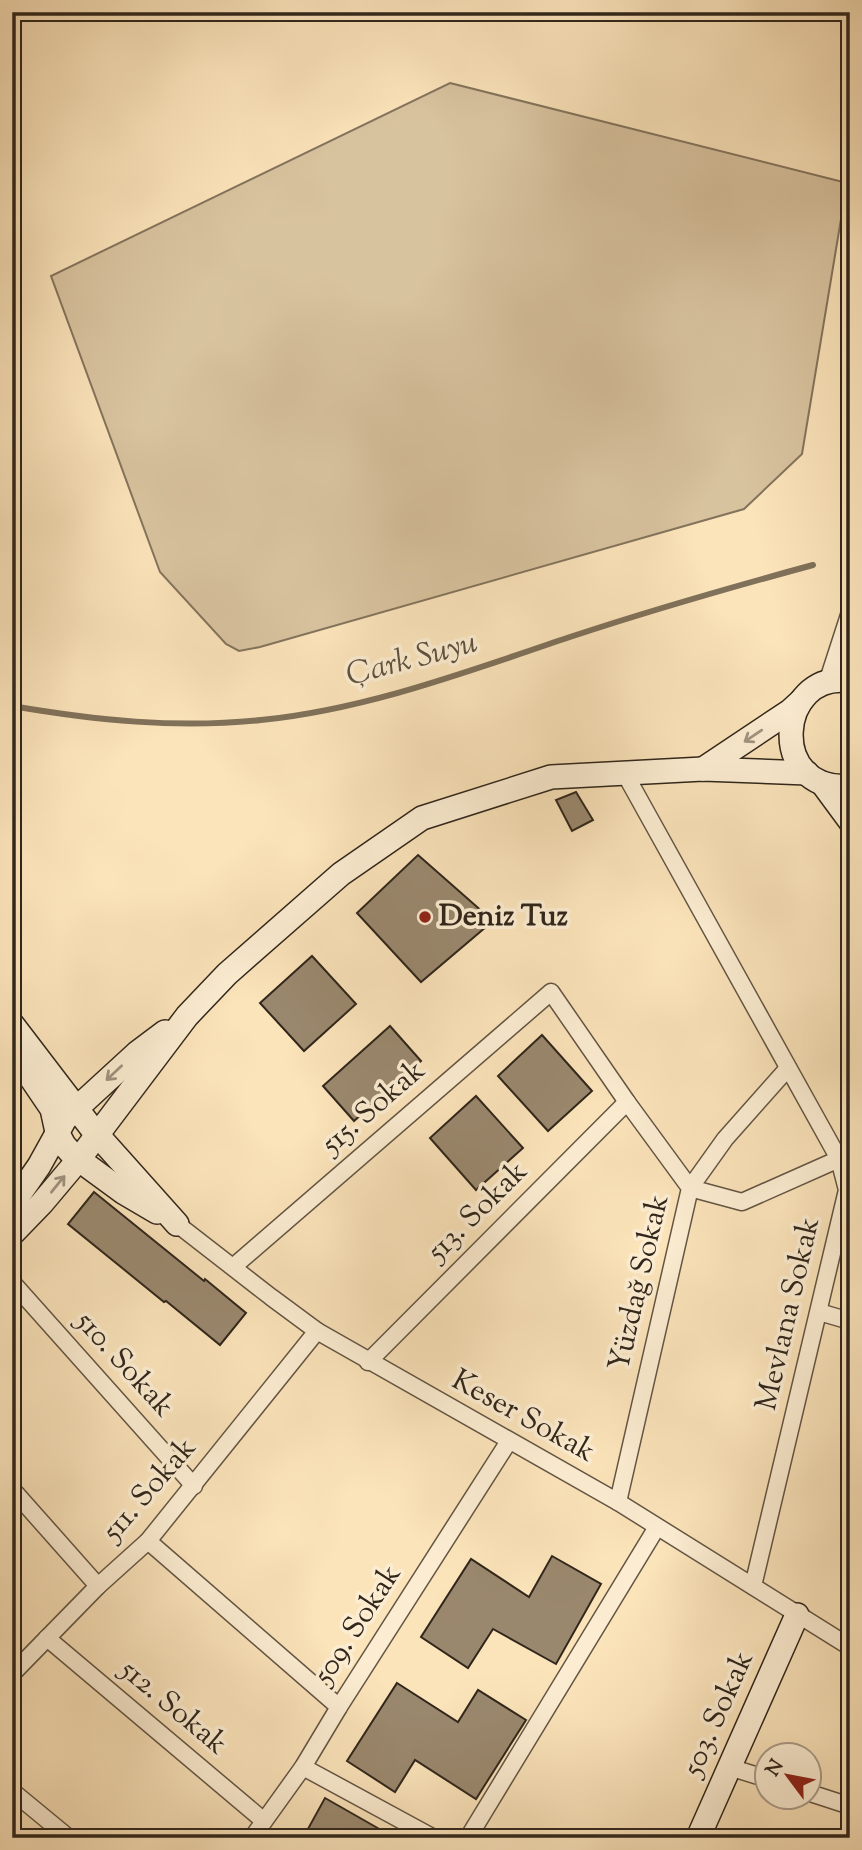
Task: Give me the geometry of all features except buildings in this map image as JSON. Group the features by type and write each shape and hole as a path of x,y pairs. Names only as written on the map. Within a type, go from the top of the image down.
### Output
{"street":[{"path":"827,683 850,612"},
{"path":"703,769 790,711 813,690 827,683 850,681"},
{"path":"801,701 793,715 790,730 791,746 797,761 850,821"},
{"path":"12,1234 43,1203 79,1159 187,1016 228,974 341,874 422,818 551,777 703,769 814,778 839,787 850,786"},
{"name":"Mevlana Sokak","path":"624,772 839,1159 848,1189 753,1586"},
{"name":"Yüzdağ Sokak","path":"551,992 690,1188 618,1502"},
{"name":"515. Sokak","path":"233,1267 551,992"},
{"path":"12,1205 39,1166 65,1119 137,1053 187,1016"},
{"path":"12,1024 97,1136 177,1224"},
{"path":"12,1050 52,1109 57,1132 64,1145 123,1192 177,1224"},
{"path":"788,1068 725,1139 690,1188 742,1202 839,1159"},
{"name":"513. Sokak","path":"368,1362 627,1102"},
{"name":"Keser Sokak","path":"177,1224 317,1331 618,1502 850,1647"},
{"name":"510. Sokak","path":"12,1282 194,1486"},
{"path":"818,1312 850,1321"},
{"name":"511. Sokak","path":"12,1674 98,1586 148,1541 317,1331"},
{"name":"509. Sokak","path":"261,1832 509,1441"},
{"path":"12,1489 98,1586"},
{"path":"468,1838 657,1527"},
{"path":"148,1541 339,1707"},
{"name":"503. Sokak","path":"698,1838 797,1615"},
{"name":"512. Sokak","path":"47,1638 261,1832"},
{"path":"303,1767 434,1838"},
{"path":"729,1767 754,1775"},
{"path":"12,1791 69,1838"},
{"path":"824,1798 850,1806"}],"shaded area":[{"path":"450,83 847,183 802,454 744,509 239,651 226,644 160,572 51,276"}],"waterway":[{"name":"Çark Suyu","path":"12,706 105,719 198,724 301,715 419,687 632,617 813,565"}],"place":[{"name":"Deniz Tuz","path":"425,917"}]}
